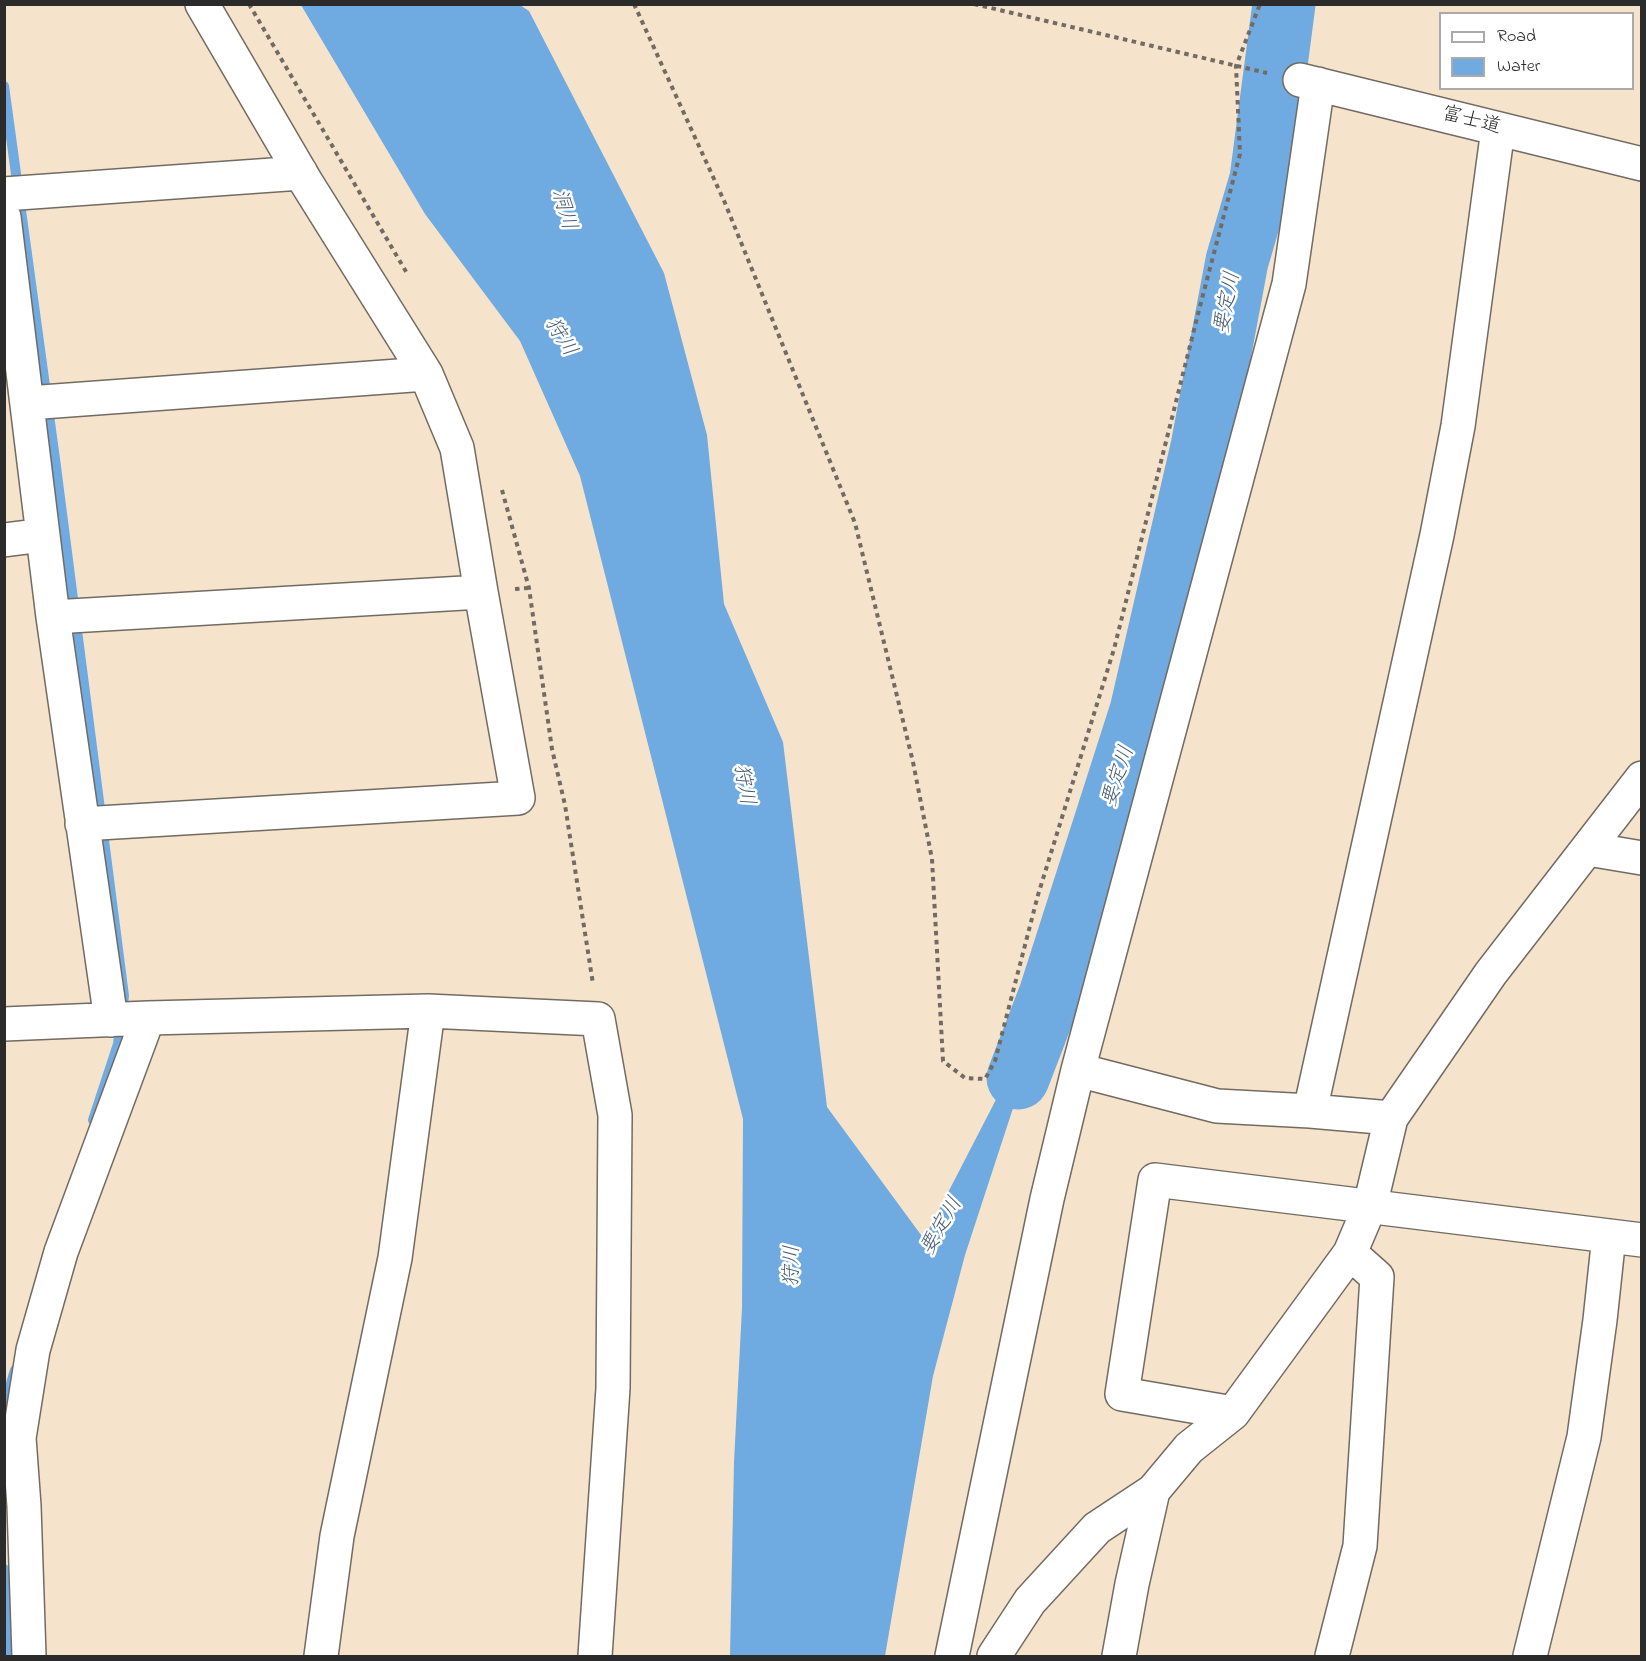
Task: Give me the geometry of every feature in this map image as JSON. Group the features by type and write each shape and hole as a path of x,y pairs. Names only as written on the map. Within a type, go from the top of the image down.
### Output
{"street":[{"path":"82,824 518,798 458,448 426,374 301,173 202,4"},
{"name":"富士道","path":"1078,1070 1289,284 1309,82 1641,164"},
{"path":"1310,1111 1444,502 1458,426 1498,129"},
{"path":"4,194 301,173"},
{"path":"4,217 53,617 111,1020"},
{"path":"28,404 426,374"},
{"path":"4,540 43,535"},
{"path":"53,617 481,592"},
{"path":"993,1656 1030,1601 1096,1528 1153,1491 1190,1448 1233,1413 1350,1253 1371,1206 1391,1118 1491,974 1641,778"},
{"path":"1588,849 1641,858"},
{"path":"4,1024 428,1011 598,1019 615,1115 615,1127 613,1388 595,1656"},
{"path":"321,1656 338,1536 395,1258 428,1011"},
{"path":"29,1656 14,1508 19,1438 33,1350 61,1252 148,1018"},
{"path":"952,1656 1047,1199 1078,1070 1217,1106 1391,1118"},
{"path":"1233,1413 1122,1394 1155,1180 1641,1240"},
{"path":"1530,1656 1584,1437 1609,1236"},
{"path":"1332,1656 1360,1546 1377,1277 1350,1253"},
{"path":"1119,1656 1153,1491"}],"path":[{"path":"634,4 725,203 855,523 913,762 932,860 942,1061 965,1078 986,1079 995,1061 1038,896 1114,649 1240,154 1236,66 1260,4"},
{"path":"974,4 1236,66"}],"water":[{"path":"301,5 520,5 529,11 664,273 707,435 724,604 783,742 827,1107 924,1239 1050,995 965,1255 933,1376 885,1656 730,1656 734,1462 742,1308 743,1119 580,476 520,341 425,214"}],"waterway":[{"name":"要定川","path":"1018,1078 1050,995 1141,711 1202,447 1237,261 1261,179 1284,4"},
{"path":"4,86 124,996 118,1044 93,1120"},
{"path":"4,1425 6,1400 15,1370"},
{"path":"4,1569 8,1656"}],"water label":[{"name":"洞川","path":"562,210"},
{"name":"狩川","path":"559,338"},
{"name":"狩川","path":"742,785"},
{"name":"狩川","path":"794,1266"}]}
